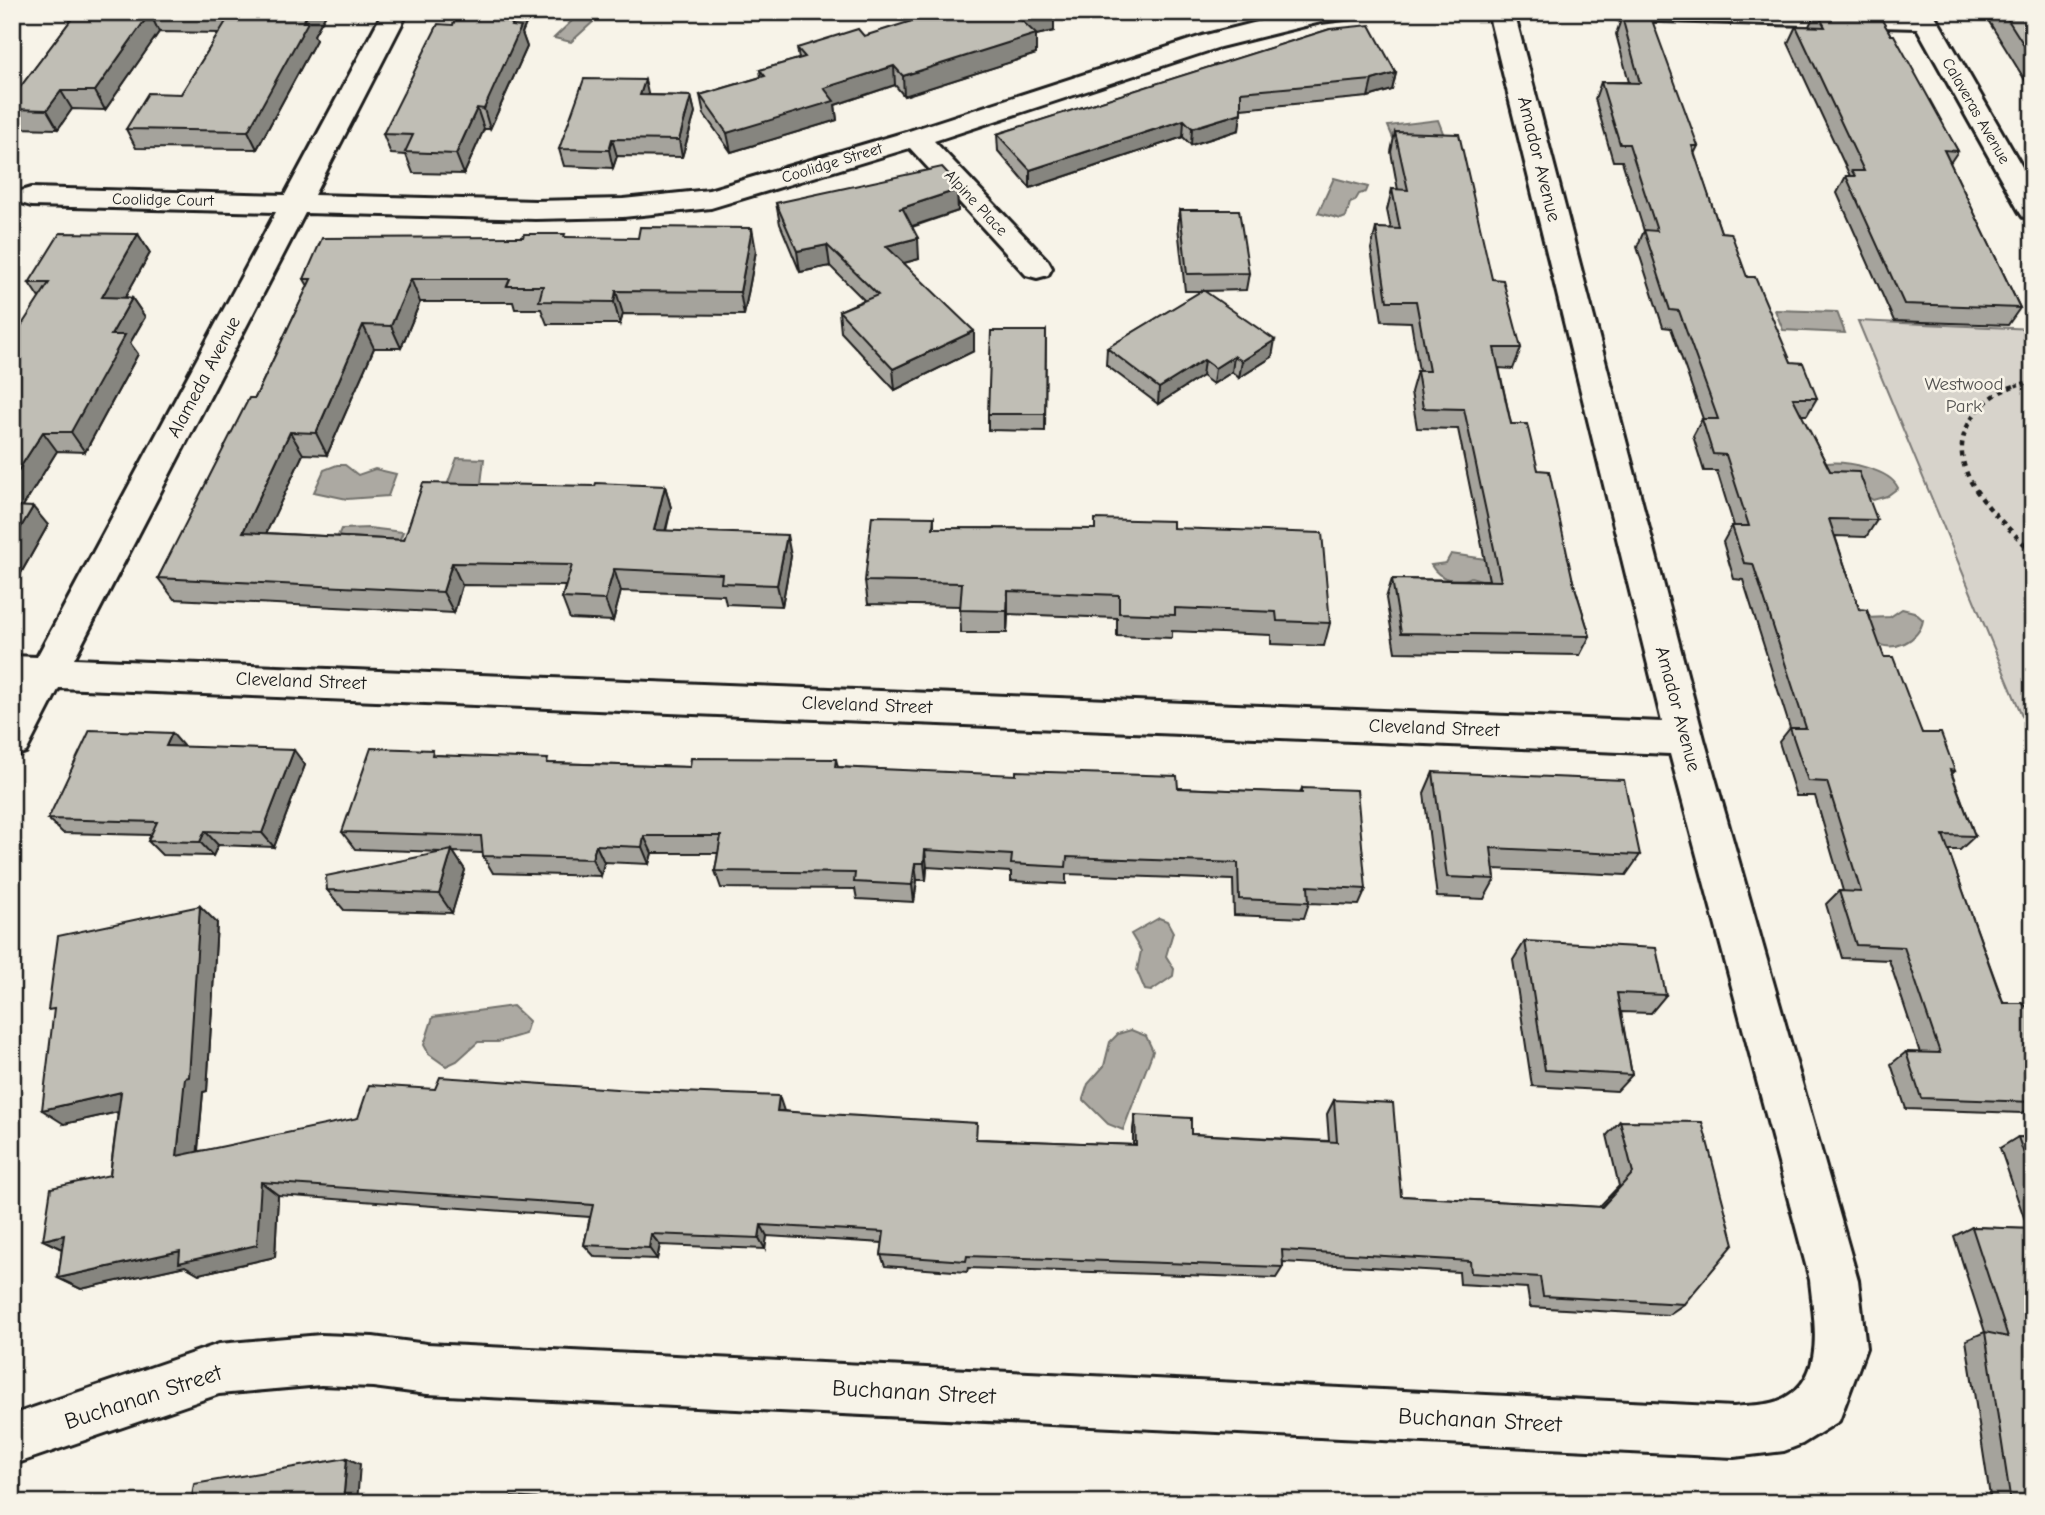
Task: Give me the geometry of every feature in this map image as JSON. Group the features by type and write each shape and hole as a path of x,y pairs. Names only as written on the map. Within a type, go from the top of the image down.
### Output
{"street":[{"name":"Alameda Avenue","path":"12,741 396,12"},
{"name":"Coolidge Street","path":"296,202 535,210 623,208 712,199 916,138 1211,41 1321,14 1352,12"},
{"name":"Amador Avenue","path":"1501,12 1685,739 1834,1280 1841,1348 1821,1402"},
{"path":"1621,12 1923,16"},
{"name":"Calaveras Avenue","path":"1923,16 2033,211"},
{"name":"Alpine Place","path":"916,138 1037,268"},
{"name":"Coolidge Court","path":"31,197 296,202"},
{"name":"Cleveland Street","path":"12,671 1685,739"},
{"name":"Buchanan Street","path":"12,1440 219,1369 321,1360 373,1362 427,1369 1734,1432 1784,1426 1821,1402"}],"path":[{"path":"2033,380 1999,392 1976,414 1962,437 1961,458 1972,481 2033,553"}],"green space":[{"name":"Westwood Park","path":"1858,321 2033,329 2033,742"}],"shaded area":[{"path":"575,12 595,12 594,21 571,42 554,38 575,18 571,17"},
{"path":"1438,120 1445,138 1393,138 1388,126"},
{"path":"1334,178 1368,187 1366,192 1359,194 1355,201 1350,203 1346,217 1341,219 1318,213"},
{"path":"1775,310 1837,312 1845,333 1783,330"},
{"path":"457,458 484,459 481,484 445,491"},
{"path":"1827,463 1845,463 1877,471 1893,481 1898,488 1887,496 1873,500 1822,467"},
{"path":"345,465 358,475 375,469 396,474 388,496 347,499 314,492 324,470"},
{"path":"369,528 403,532 394,552 331,552 341,529"},
{"path":"1451,554 1492,560 1498,581 1471,577 1454,580 1443,577 1431,565 1446,563"},
{"path":"1902,609 1914,612 1923,620 1917,634 1897,646 1875,642 1866,618 1890,617"},
{"path":"1159,918 1167,921 1173,932 1166,956 1174,969 1173,976 1151,991 1145,990 1137,971 1141,951 1131,934"},
{"path":"513,1006 529,1021 525,1034 498,1042 478,1042 457,1061 446,1066 429,1054 424,1045 433,1017"},
{"path":"1131,1030 1146,1036 1153,1051 1123,1130 1108,1124 1083,1099 1088,1084 1104,1066 1110,1042 1118,1034"}],"building":[{"path":"77,12 309,12 303,22 308,22 248,131 126,129 148,93 181,94 230,15 150,13 95,91 61,91 47,110 12,109 12,98"},
{"path":"458,12 517,12 511,26 521,27 484,109 477,108 456,154 405,152 413,135 383,134 438,24 453,25"},
{"path":"940,12 1050,12 1020,19 1036,34 903,76 894,66 824,88 834,101 727,133 700,95 765,76 760,70 805,57 797,48 858,29 864,36"},
{"path":"1649,12 1698,146 1692,146 1721,232 1731,233 1747,277 1755,277 1791,362 1803,363 1817,398 1793,398 1830,471 1859,472 1877,520 1829,519 1859,609 1867,610 1884,657 1893,657 1922,733 1941,733 1955,771 1950,770 1975,836 1943,835 2003,1003 2022,1003 2033,1012 2033,1056 2026,1067 2033,1084 2033,1102 1921,1098 1906,1052 1940,1053 1904,947 1856,945 1839,891 1861,892 1827,782 1808,781 1790,728 1806,728 1753,564 1744,563 1732,526 1749,526 1726,455 1713,454 1702,419 1718,419 1679,311 1670,310 1644,230 1657,231 1629,144 1620,144 1601,82 1640,83 1622,17"},
{"path":"1817,12 1877,12 1891,35 1894,35 1958,151 1944,150 2020,308 1904,304 1846,176 1855,176 1852,171 1864,171 1796,26 1825,27"},
{"path":"2003,12 2033,12 2033,59"},
{"path":"1370,25 1396,73 1372,80 1241,92 1241,113 1192,128 1184,120 1030,170 997,134 1330,29"},
{"path":"584,79 645,80 640,95 691,96 679,140 612,139 609,150 559,149"},
{"path":"1395,132 1459,134 1492,279 1503,280 1521,348 1494,348 1511,424 1527,424 1538,470 1549,471 1573,581 1590,636 1401,633 1392,579 1501,581 1464,409 1423,408 1417,371 1429,371 1416,301 1387,301 1376,228 1400,229 1392,189 1408,190"},
{"path":"942,167 955,181 957,190 899,209 903,209 918,238 886,246 974,331 893,369 839,311 878,295 827,245 797,251 776,203"},
{"path":"1180,210 1239,210 1249,273 1187,274"},
{"path":"640,227 752,228 740,292 616,291 614,302 539,301 543,286 507,286 510,279 411,279 391,326 363,325 316,433 290,432 243,532 404,540 423,483 595,486 596,483 665,486 654,530 787,535 777,585 721,583 722,574 614,569 605,600 562,598 572,565 452,563 443,592 158,578 249,398 255,398 311,279 304,279 322,238 523,237 524,234 565,234 564,237 638,238"},
{"path":"60,233 138,234 102,297 132,298 111,335 125,335 71,432 43,432 12,480 12,340 49,283 29,283"},
{"path":"1203,290 1275,340 1242,361 1234,356 1215,368 1204,360 1159,388 1107,348"},
{"path":"991,331 1046,331 1045,414 988,414"},
{"path":"12,506 33,507 12,542"},
{"path":"872,516 934,517 933,528 1095,529 1095,519 1173,521 1173,528 1322,533 1330,623 1277,621 1276,612 1175,608 1175,615 1119,613 1119,595 1008,591 1007,611 960,610 962,583 865,581"},
{"path":"90,730 172,733 166,746 294,750 262,833 205,831 200,842 148,841 157,822 48,819"},
{"path":"371,748 433,750 432,755 548,759 547,763 690,767 691,758 836,759 835,767 1016,775 1016,771 1177,776 1178,788 1302,793 1302,788 1357,790 1366,889 1308,886 1309,902 1239,899 1238,863 1067,857 1066,867 1011,864 1012,855 925,850 924,863 915,863 912,885 854,882 855,873 715,871 721,836 644,836 642,847 596,845 592,859 483,856 481,836 342,832"},
{"path":"1433,772 1624,780 1640,855 1491,848 1495,879 1447,877"},
{"path":"452,850 439,894 327,890 326,876"},
{"path":"200,906 189,1077 185,1078 177,1156 358,1118 369,1085 435,1089 440,1077 631,1090 779,1096 777,1111 977,1123 976,1139 1136,1145 1135,1115 1191,1118 1191,1134 1337,1142 1334,1100 1393,1103 1401,1196 1602,1207 1633,1173 1620,1121 1702,1122 1734,1244 1684,1304 1543,1296 1540,1277 1471,1273 1470,1261 1282,1250 1283,1267 967,1256 966,1261 881,1255 884,1232 761,1225 759,1238 651,1234 649,1248 584,1245 593,1205 261,1182 257,1245 179,1263 180,1251 58,1278 64,1235 43,1240 51,1188 110,1175 121,1092 42,1110 54,1009 48,1010 58,936"},
{"path":"1525,941 1656,948 1666,995 1617,993 1632,1075 1545,1070"},
{"path":"2018,1137 2033,1138 2033,1179"},
{"path":"1972,1227 2033,1229 2033,1503 2011,1503 1985,1332 2008,1337"},
{"path":"347,1458 343,1503 191,1503 194,1484"},
{"path":"822,1495 900,1499 900,1503 821,1503"},
{"path":"511,1497 584,1502 509,1503"}]}
